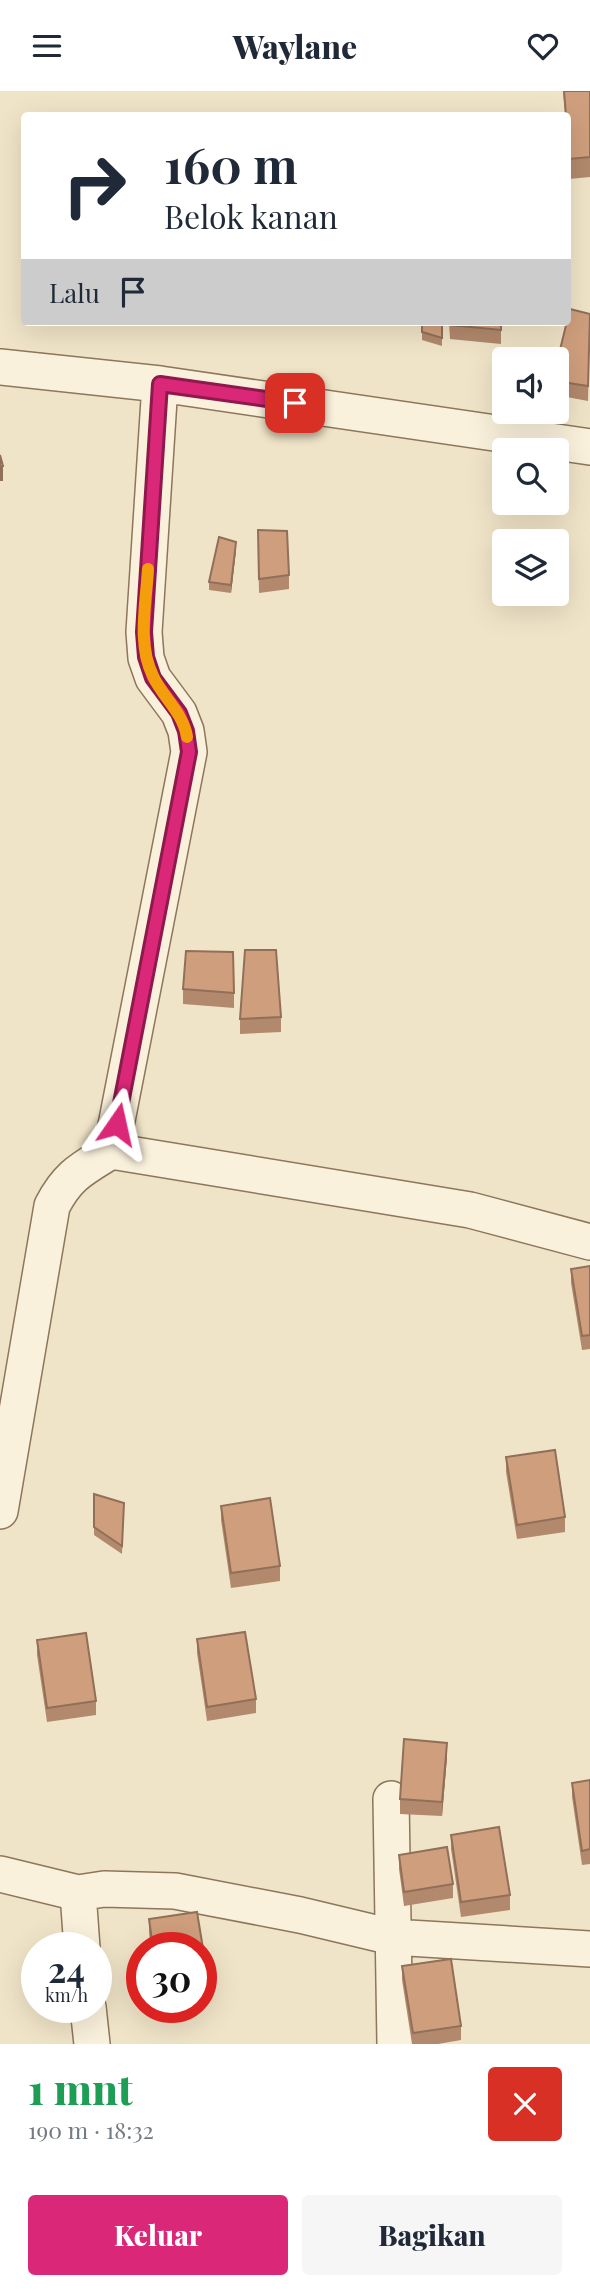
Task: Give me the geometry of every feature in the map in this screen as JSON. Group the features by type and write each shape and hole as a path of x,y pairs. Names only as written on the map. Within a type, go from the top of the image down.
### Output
{"street":[{"path":"0,367 160,384 590,447"},
{"path":"111,1151 189,752 186,731 179,713 153,678 146,657 144,632 160,384"},
{"path":"0,1511 51,1206 62,1186 74,1174 111,1151 470,1210 590,1242"},
{"path":"391,1799 394,2044"},
{"path":"0,1874 78,1893 117,1888 175,1891 300,1915 391,1937 590,1949"},
{"path":"78,1893 81,1932"},
{"path":"90,2023 92,2044"}],"building":[{"path":"564,91 590,91 590,157 571,159 571,112 566,112"},
{"path":"571,309 590,314 588,386 569,383 569,347 561,347 566,326 571,326"},
{"path":"422,326 442,326 442,338 422,332"},
{"path":"460,326 501,326 501,330"},
{"path":"258,530 287,531 289,575 259,579"},
{"path":"219,537 236,542 231,585 209,582"},
{"path":"245,950 276,950 281,1017 240,1019"},
{"path":"186,951 233,952 234,993 183,989"},
{"path":"590,1266 590,1335 582,1336 571,1269"},
{"path":"555,1450 565,1517 517,1525 506,1457"},
{"path":"94,1494 124,1503 122,1546 94,1527"},
{"path":"270,1498 280,1566 231,1573 221,1506"},
{"path":"245,1632 256,1699 207,1707 197,1639"},
{"path":"86,1633 96,1701 47,1708 37,1640"},
{"path":"404,1739 447,1743 442,1802 400,1799"},
{"path":"590,1780 590,1849 582,1851 572,1783"},
{"path":"499,1827 510,1895 461,1902 451,1835"},
{"path":"447,1847 453,1884 404,1892 399,1855"},
{"path":"197,1912 200,1932 151,1932 149,1919"},
{"path":"451,1959 461,2026 413,2033 402,1966"}],"slow traffic":[{"path":"148,569 144,632 146,657 153,678 179,713 187,737"}],"route":[{"path":"117,1124 189,752 186,731 179,713 153,678 146,657 144,632 160,384 295,403"}]}
